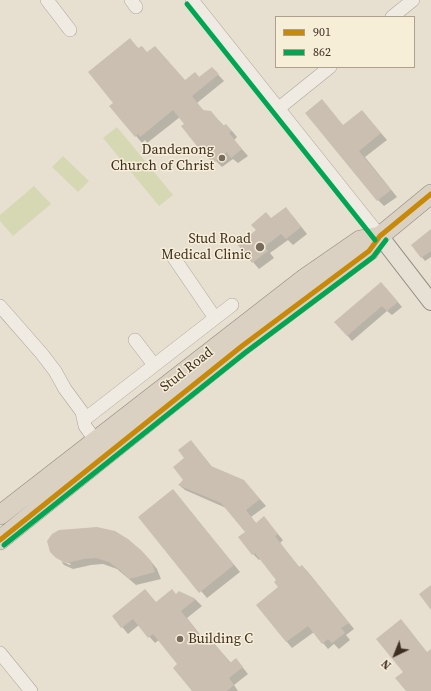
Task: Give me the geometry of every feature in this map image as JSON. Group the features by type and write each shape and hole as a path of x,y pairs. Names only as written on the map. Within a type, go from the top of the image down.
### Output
{"highway":[{"name":"Stud Road","path":"0,540 236,351 369,251 380,236 431,194"},
{"name":"Stud Road","path":"0,515 305,278 360,240 380,236"}],"main road":[{"path":"380,236 431,302"}],"street":[{"path":"47,0 70,30"},
{"path":"192,0 380,236"},
{"path":"393,16 408,2"},
{"path":"279,108 329,68"},
{"path":"174,258 215,318"},
{"path":"85,419 232,305"},
{"path":"0,306 42,354 82,412 85,419 85,426 96,441"},
{"path":"135,340 154,365"},
{"path":"0,653 30,691"}],"green space":[{"path":"117,127 173,195 159,206 103,138"},
{"path":"63,156 89,181 78,192 52,167"},
{"path":"34,186 51,204 13,236 0,221 0,215"}],"building":[{"path":"130,38 138,48 142,46 147,52 155,46 185,80 195,72 199,77 212,67 219,74 192,96 203,110 211,111 223,126 226,124 232,131 229,133 242,149 231,158 227,152 215,162 207,152 204,155 181,126 184,124 173,110 140,137 138,134 135,137 109,106 113,103 88,72"},
{"path":"322,99 343,125 362,110 381,133 359,151 391,190 377,201 305,113"},
{"path":"286,207 301,227 286,239 281,234 264,247 268,251 252,263 238,245 256,230 251,225 266,212 271,218"},
{"path":"431,229 431,251 421,258 411,245"},
{"path":"381,282 398,302 387,311 382,306 347,336 334,322"},
{"path":"191,440 211,466 244,480 260,499 246,510 256,523 264,516 278,534 275,536 299,567 302,565 349,623 341,628 345,633 332,643 328,639 322,644 308,626 286,642 256,605 278,587 274,582 276,580 255,553 252,555 238,537 245,532 221,503 178,485 183,480 173,467 184,458 178,450"},
{"path":"173,489 234,565 199,593 138,517"},
{"path":"97,527 115,531 128,539 151,561 155,572 129,579 109,562 96,558 66,563 56,558 50,552 47,541 52,534 59,530"},
{"path":"431,585 431,610 419,594"},
{"name":"Building C","path":"145,589 156,602 172,589 176,594 179,591 196,599 181,611 205,642 210,638 230,663 236,658 243,667 229,678 234,685 227,691 192,691 173,668 177,664 153,634 148,638 133,619 121,628 112,616"},
{"path":"401,619 427,652 431,649 431,691 406,691 395,678 403,672 376,639"}],"transit line":[{"name":"862","path":"187,4 375,240"},
{"name":"901","path":"0,540 242,346 369,251 380,236 431,194"},
{"name":"862","path":"4,545 246,352 373,257 386,240"}],"place":[{"name":"Dandenong Church of Christ","path":"222,158"},
{"name":"Stud Road Medical Clinic","path":"260,247"},
{"name":"Building C","path":"180,639"}]}
